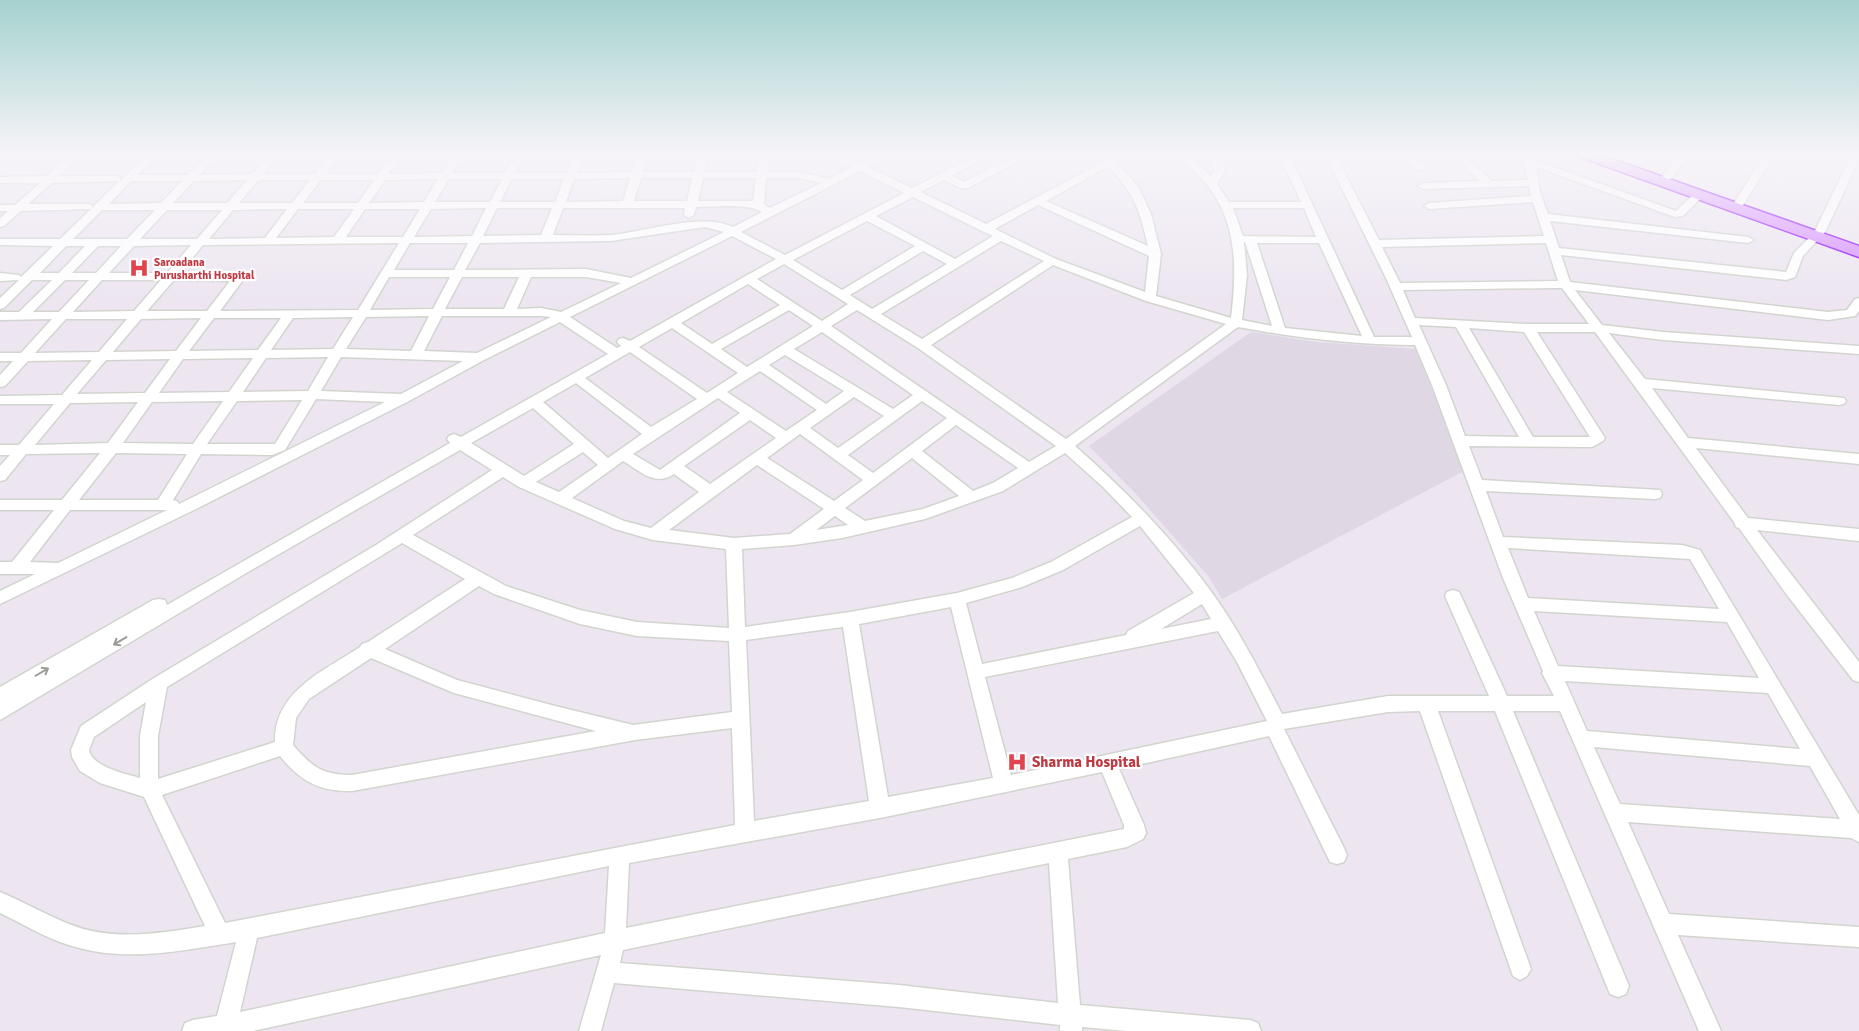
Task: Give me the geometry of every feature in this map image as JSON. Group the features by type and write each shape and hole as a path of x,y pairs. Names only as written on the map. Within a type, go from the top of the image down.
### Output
{"highway":[{"path":"1724,202 1859,246"},
{"path":"1739,203 1859,252"}],"street":[{"path":"0,224 25,202"},
{"path":"0,292 92,202"},
{"path":"0,305 103,202"},
{"path":"0,383 168,202"},
{"path":"0,476 233,202"},
{"path":"268,241 298,202"},
{"path":"0,450 112,448 272,450 280,447 430,202"},
{"path":"416,354 495,202"},
{"path":"546,238 561,202"},
{"path":"0,598 190,506 404,398 478,357 633,282 789,202"},
{"path":"0,696 457,441 780,257 884,202"},
{"path":"0,712 457,441 533,402 620,348 672,322 748,279 780,257 867,216 888,202"},
{"path":"932,202 1052,261 1150,298 1236,323 1280,331 1370,340 1420,341"},
{"path":"986,229 1034,202"},
{"path":"1038,202 1155,254"},
{"path":"1141,202 1146,214 1155,254 1150,298"},
{"path":"1224,202 1244,239 1280,331"},
{"path":"1307,202 1370,340"},
{"path":"1354,202 1396,287 1439,385 1522,604 1710,1031"},
{"path":"1430,206 1489,202"},
{"path":"1538,202 1566,285 1641,383 1741,523 1859,675"},
{"path":"1642,202 1672,214 1679,214 1691,202"},
{"path":"1375,244 1553,245 1786,276 1792,273 1798,254 1818,234 1834,202"},
{"path":"99,206 363,204 428,206 758,205 769,212"},
{"path":"338,240 363,204"},
{"path":"687,226 691,205"},
{"path":"1226,205 1308,205"},
{"path":"0,208 87,207"},
{"path":"867,216 956,264"},
{"path":"1544,217 1748,240"},
{"path":"0,242 95,243 611,238 687,226 715,224 732,230 780,257 922,345 1066,446 1108,483 1142,518 1205,595 1248,665 1336,855"},
{"path":"872,314 1001,236"},
{"path":"1244,239 1324,240"},
{"path":"457,441 524,483 620,525 653,534 734,544 794,539 864,528 925,514 972,498 1030,469 1066,446 1236,323 1244,239"},
{"path":"23,315 95,243"},
{"path":"842,295 923,246"},
{"path":"922,345 1052,261"},
{"path":"386,274 594,274 633,282"},
{"path":"509,312 528,274"},
{"path":"8,568 68,505 149,399 178,356 236,283 236,278 29,276"},
{"path":"0,277 15,277"},
{"path":"748,279 822,326 1030,469"},
{"path":"1396,287 1566,285 1828,316 1851,313 1859,302"},
{"path":"560,499 651,434 856,304"},
{"path":"712,349 788,305"},
{"path":"0,316 362,312 552,313 750,413 786,438"},
{"path":"162,505 197,449 290,313"},
{"path":"1411,321 1528,328 1598,328 1663,336 1858,351"},
{"path":"672,322 747,373"},
{"path":"1460,324 1528,441"},
{"path":"1460,441 1592,442 1598,438 1528,328"},
{"path":"785,349 892,415"},
{"path":"0,357 416,354 478,357"},
{"path":"760,365 826,410"},
{"path":"576,377 651,434"},
{"path":"1641,383 1839,401"},
{"path":"653,534 757,458 854,391"},
{"path":"0,400 312,395 404,398"},
{"path":"838,455 922,395"},
{"path":"533,402 607,465"},
{"path":"623,454 659,476 675,467 750,413"},
{"path":"794,539 956,418"},
{"path":"801,428 873,480"},
{"path":"1683,442 1859,459"},
{"path":"524,483 584,445"},
{"path":"913,451 972,498"},
{"path":"757,458 864,528"},
{"path":"675,467 710,492"},
{"path":"284,747 150,790 102,774 87,765 81,757 80,750 87,732 95,725 160,683 402,536 503,470"},
{"path":"1476,485 1655,494"},
{"path":"0,505 190,506"},
{"path":"402,536 478,579 527,600 580,618 646,630 737,635 850,619 957,599 1037,575 1057,566 1142,518"},
{"path":"1741,523 1859,535"},
{"path":"1497,542 1692,552 1700,560 1858,831"},
{"path":"734,544 739,719 745,833"},
{"path":"8,568 59,568"},
{"path":"478,579 303,694 293,705 287,715 284,729 284,747 312,777 337,784 352,783 635,732 739,719"},
{"path":"1122,643 1205,595"},
{"path":"1453,596 1501,703 1618,986"},
{"path":"957,599 1004,785"},
{"path":"1522,604 1732,616"},
{"path":"850,619 880,809"},
{"path":"975,672 1223,623"},
{"path":"368,650 454,686 555,714 635,732"},
{"path":"1551,673 1772,686"},
{"path":"160,683 150,722 147,767 150,790 220,934"},
{"path":"0,902 69,935 98,942 136,945 166,943 249,930 618,855 1004,785 1276,725 1388,704 1566,702"},
{"path":"1426,703 1520,968"},
{"path":"1582,738 1814,758"},
{"path":"192,1031 225,1028 615,941 1127,838 1136,833 1134,825 1107,762"},
{"path":"1613,812 1858,831"},
{"path":"1058,851 1070,1023"},
{"path":"590,1031 615,941 619,892 618,855"},
{"path":"1664,924 1859,937"},
{"path":"225,1028 249,930"},
{"path":"605,972 899,996 1070,1023 1250,1031"}],"shaded area":[{"path":"1251,332 1317,342 1416,349 1464,471 1222,599 1209,577 1136,494 1089,446"}],"place":[{"name":"Saroadana Purusharthi Hospital","path":"139,268"},
{"name":"Sharma Hospital","path":"1017,762"}]}
